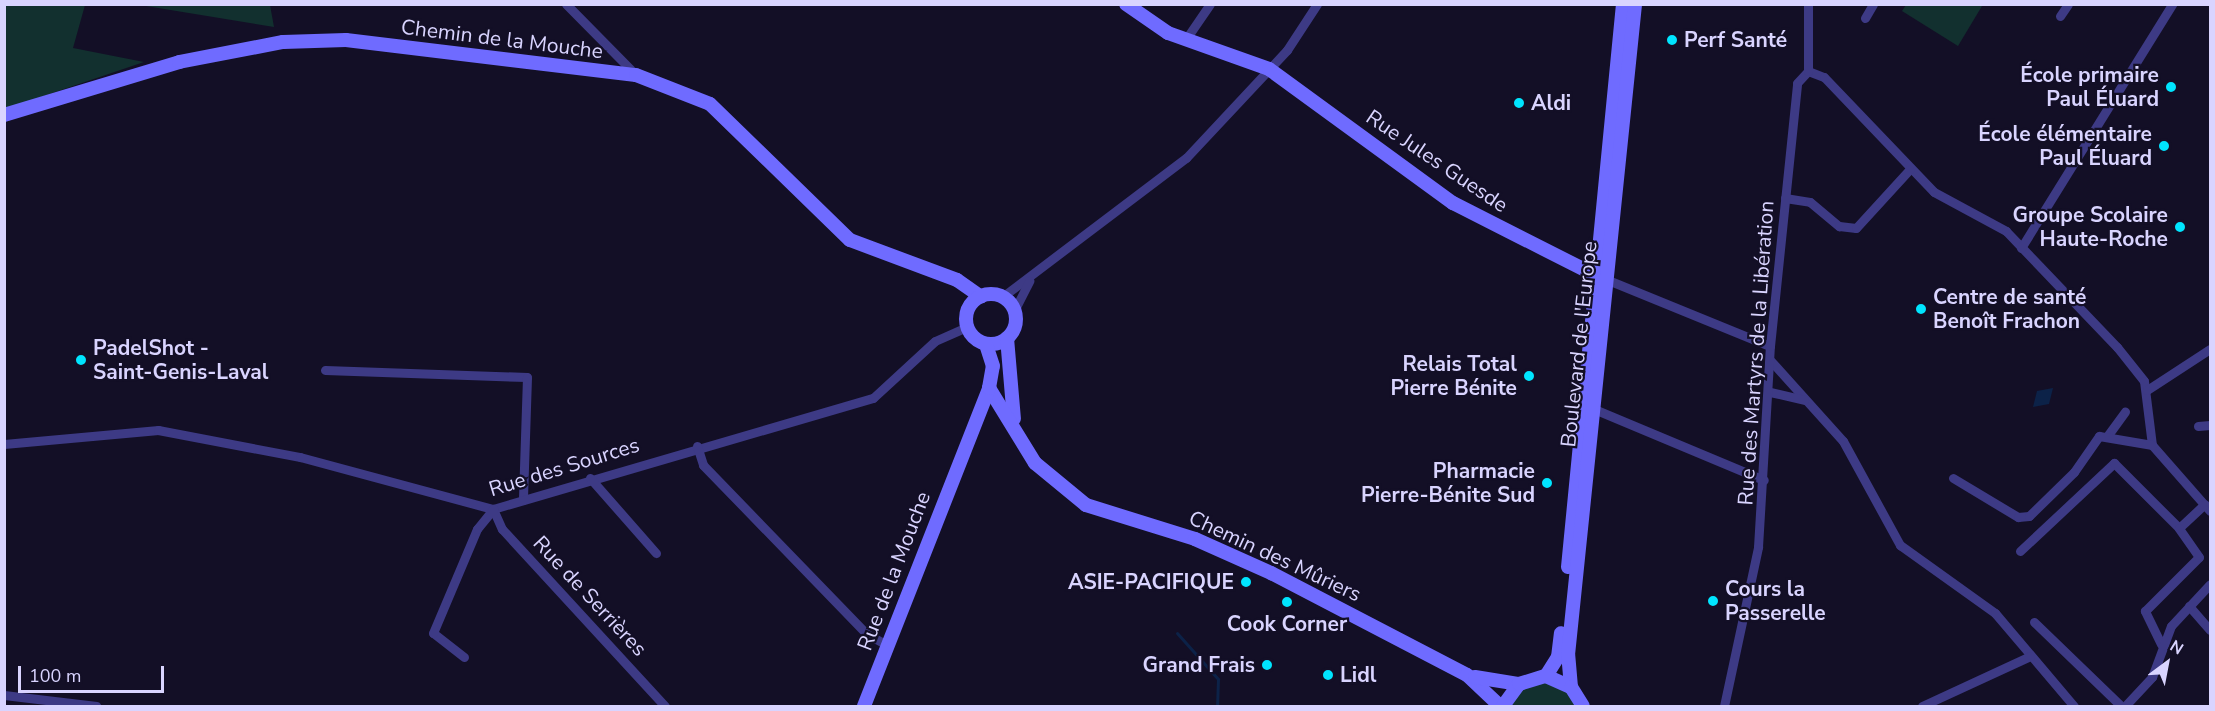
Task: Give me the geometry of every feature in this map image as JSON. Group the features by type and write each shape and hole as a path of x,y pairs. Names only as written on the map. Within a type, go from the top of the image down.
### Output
{"street":[{"path":"566,4 636,75"},
{"name":"Rue Jules Guesde","path":"1126,4 1156,27 1269,69 1453,202 1601,277 1770,346"},
{"path":"1186,39 1210,4"},
{"path":"1002,297 1014,311 1015,323 1007,338 986,344 967,327 976,301 1002,297 1186,158 1269,69 1317,4"},
{"name":"Boulevard de l'Europe","path":"1571,687 1568,655 1594,409 1601,277 1623,4"},
{"name":"Boulevard de l'Europe","path":"1546,676 1560,647 1601,277 1635,4"},
{"name":"Rue des Martyrs de la Libération","path":"1724,706 1758,547 1770,392 1770,346 1797,83 1808,71 1808,4"},
{"path":"1865,18 1873,4"},
{"path":"2061,16 2068,4"},
{"path":"2021,248 2172,4"},
{"name":"Chemin de la Mouche","path":"4,115 179,62 283,42 346,40 636,75 710,104 850,240 937,275 976,301"},
{"path":"1808,71 1824,77 1909,170 1934,192 1993,221 2139,372 2147,390 2152,445"},
{"path":"1785,198 1810,202 1839,226 1856,228 1909,170"},
{"path":"1014,311 1041,268"},
{"name":"Rue des Sources","path":"4,444 158,430 300,457 493,509 697,446 873,398 935,341 967,327"},
{"name":"Chemin des Mûriers","path":"1007,338 1007,372 1017,433"},
{"name":"Rue de la Mouche","path":"986,344 993,366 991,391"},
{"path":"2147,390 2211,349"},
{"path":"1770,360 1843,441 1900,545 1995,613 2074,706"},
{"path":"325,370 527,377 524,500"},
{"name":"Rue de la Mouche","path":"864,706 964,450 991,391 1007,372"},
{"name":"Chemin des Mûriers","path":"991,391 1045,475 1086,505 1234,556 1467,675 1501,706"},
{"path":"1770,392 1806,401"},
{"path":"1594,409 1764,480"},
{"path":"1953,478 2018,517 2029,516 2074,472 2089,446 2108,435 2125,412"},
{"path":"2198,426 2211,425"},
{"path":"2108,435 2152,445 2208,507 2179,528"},
{"path":"697,446 711,474 867,634 887,645"},
{"path":"2020,551 2114,463 2179,528 2199,557 2145,611 2161,644"},
{"path":"590,478 656,553"},
{"path":"464,657 433,633 477,529 493,509"},
{"name":"Rue de Serrières","path":"493,509 502,529 665,706"},
{"path":"2034,622 2123,706 2152,677 2161,644 2189,606 2211,584"},
{"path":"2189,606 2211,630"},
{"path":"1922,706 2030,656"},
{"name":"Chemin des Mûriers","path":"1467,675 1519,684"},
{"path":"1501,706 1519,684 1546,676 1571,687 1583,706"},
{"path":"4,695 96,706"}],"green space":[{"path":"1981,4 1982,6 1958,46 1902,11 1906,5"},
{"path":"4,5 85,5 73,48 144,62 5,109"},
{"path":"140,5 270,5 274,27"},
{"path":"1542,681 1567,690 1577,706 1509,706 1524,687"}],"water":[{"path":"2053,388 2049,404 2033,407 2037,391"}],"waterway":[{"path":"1177,633 1218,679 1217,706"}],"place":[{"name":"Perf Santé","path":"1672,40"},
{"name":"École primaire Paul Éluard","path":"2171,87"},
{"name":"Aldi","path":"1519,103"},
{"name":"École élémentaire Paul Éluard","path":"2164,146"},
{"name":"Groupe Scolaire Haute-Roche","path":"2180,227"},
{"name":"Centre de santé Benoît Frachon","path":"1921,309"},
{"name":"PadelShot - Saint-Genis-Laval","path":"81,360"},
{"name":"Relais Total Pierre Bénite","path":"1529,376"},
{"name":"Pharmacie Pierre-Bénite Sud","path":"1547,483"},
{"name":"ASIE-PACIFIQUE","path":"1246,582"},
{"name":"Cours la Passerelle","path":"1713,601"},
{"name":"Cook Corner","path":"1287,602"},
{"name":"Grand Frais","path":"1267,665"},
{"name":"Lidl","path":"1328,675"}]}
